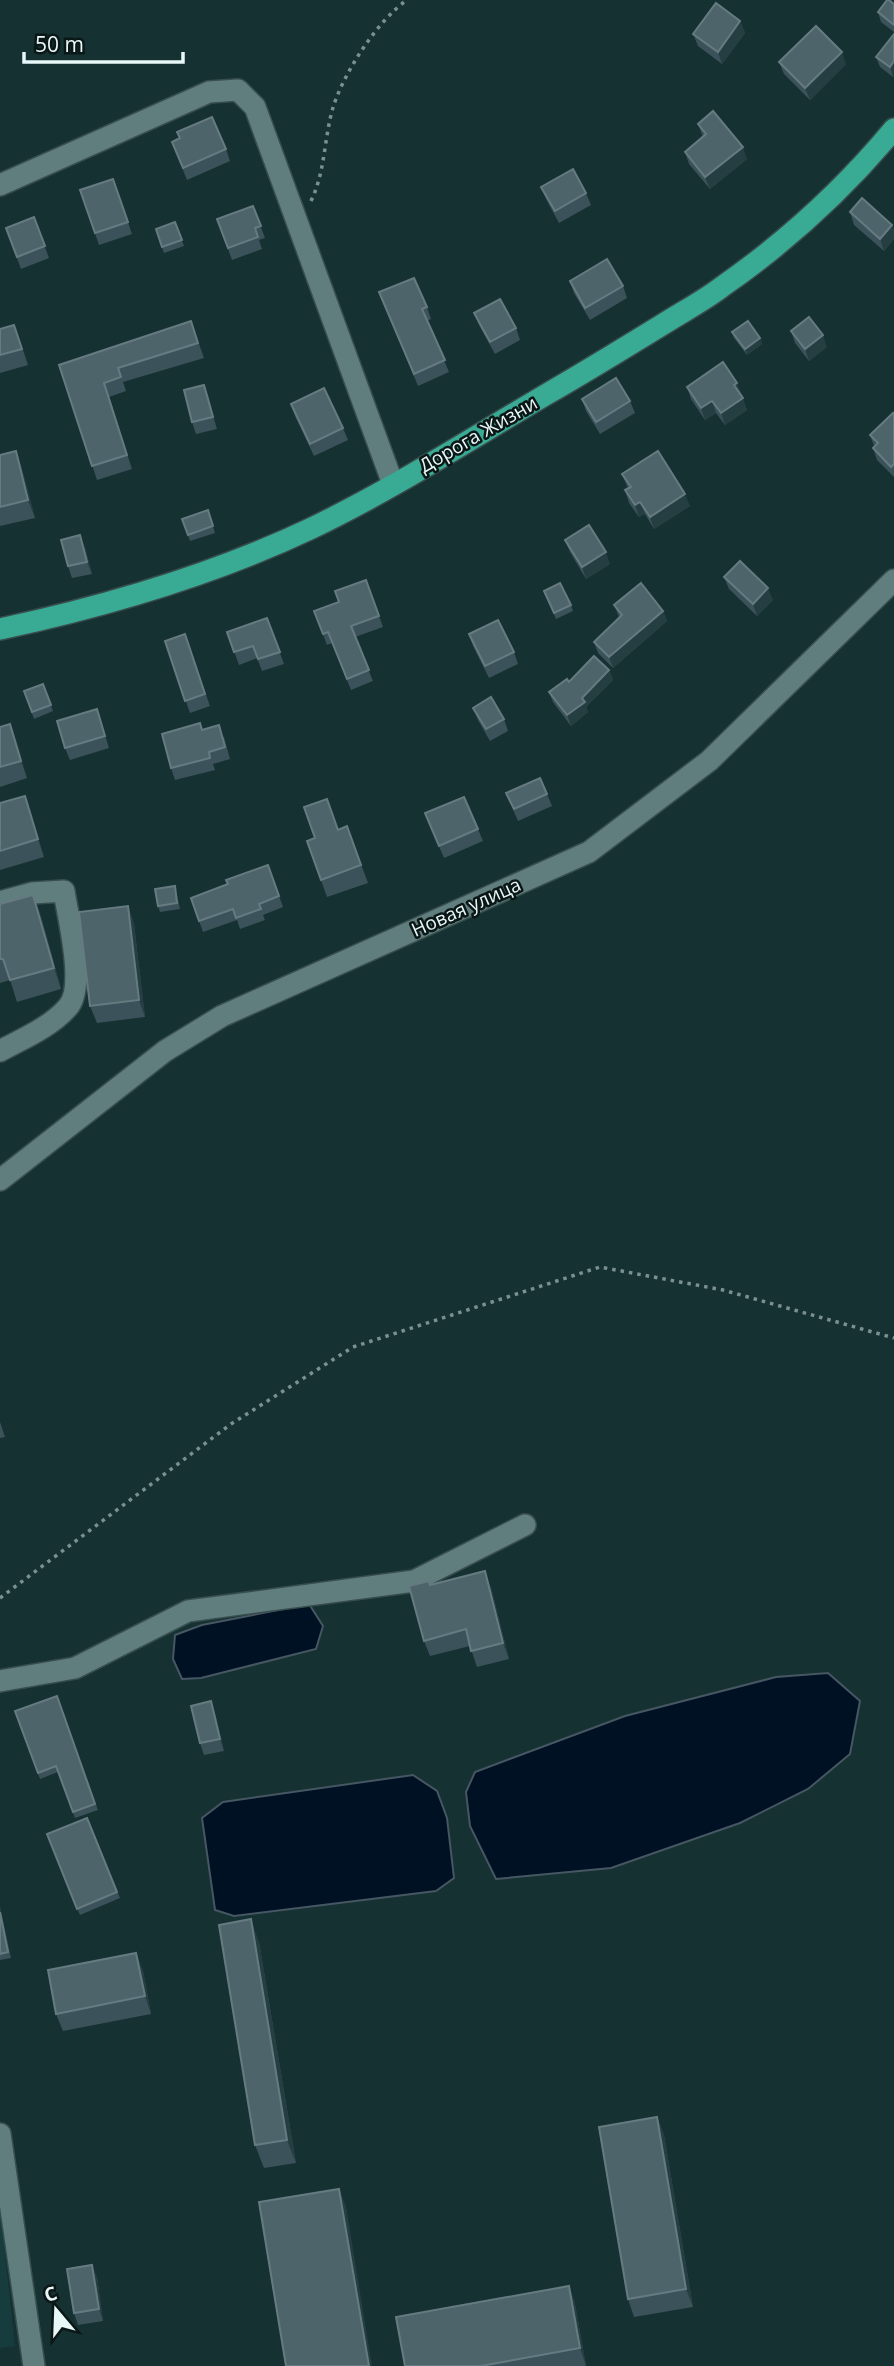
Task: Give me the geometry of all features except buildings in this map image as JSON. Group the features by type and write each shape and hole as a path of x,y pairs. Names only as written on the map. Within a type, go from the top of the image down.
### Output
{"main road":[{"name":"Дорога Жизни","path":"0,629 100,605 229,562 312,528 393,484 599,364 722,287 804,221 842,186 894,129"}],"street":[{"path":"0,185 209,92 238,90 255,107 393,484"},
{"name":"Новая улица","path":"0,1180 164,1051 222,1016 589,852 709,761 894,580"},
{"path":"0,902 32,893 64,891 78,977 70,1006 37,1031 0,1051"},
{"path":"0,1681 75,1668 187,1611 414,1581 525,1525"},
{"path":"1,2141 34,2366"}],"path":[{"path":"298,225 319,185 332,110 357,55 407,0"},
{"path":"0,1598 231,1424 353,1347 600,1267 723,1290 894,1338"}],"shaded area":[{"path":"309,1604 323,1626 316,1649 201,1678 182,1679 173,1659 175,1635 202,1625"},
{"path":"828,1673 860,1701 850,1754 808,1789 740,1823 611,1868 496,1879 470,1826 466,1792 475,1772 625,1716 776,1677"},
{"path":"413,1775 437,1791 447,1818 454,1878 436,1891 234,1916 215,1910 202,1818 223,1802"},
{"path":"0,2209 15,2346 0,2348"}]}
